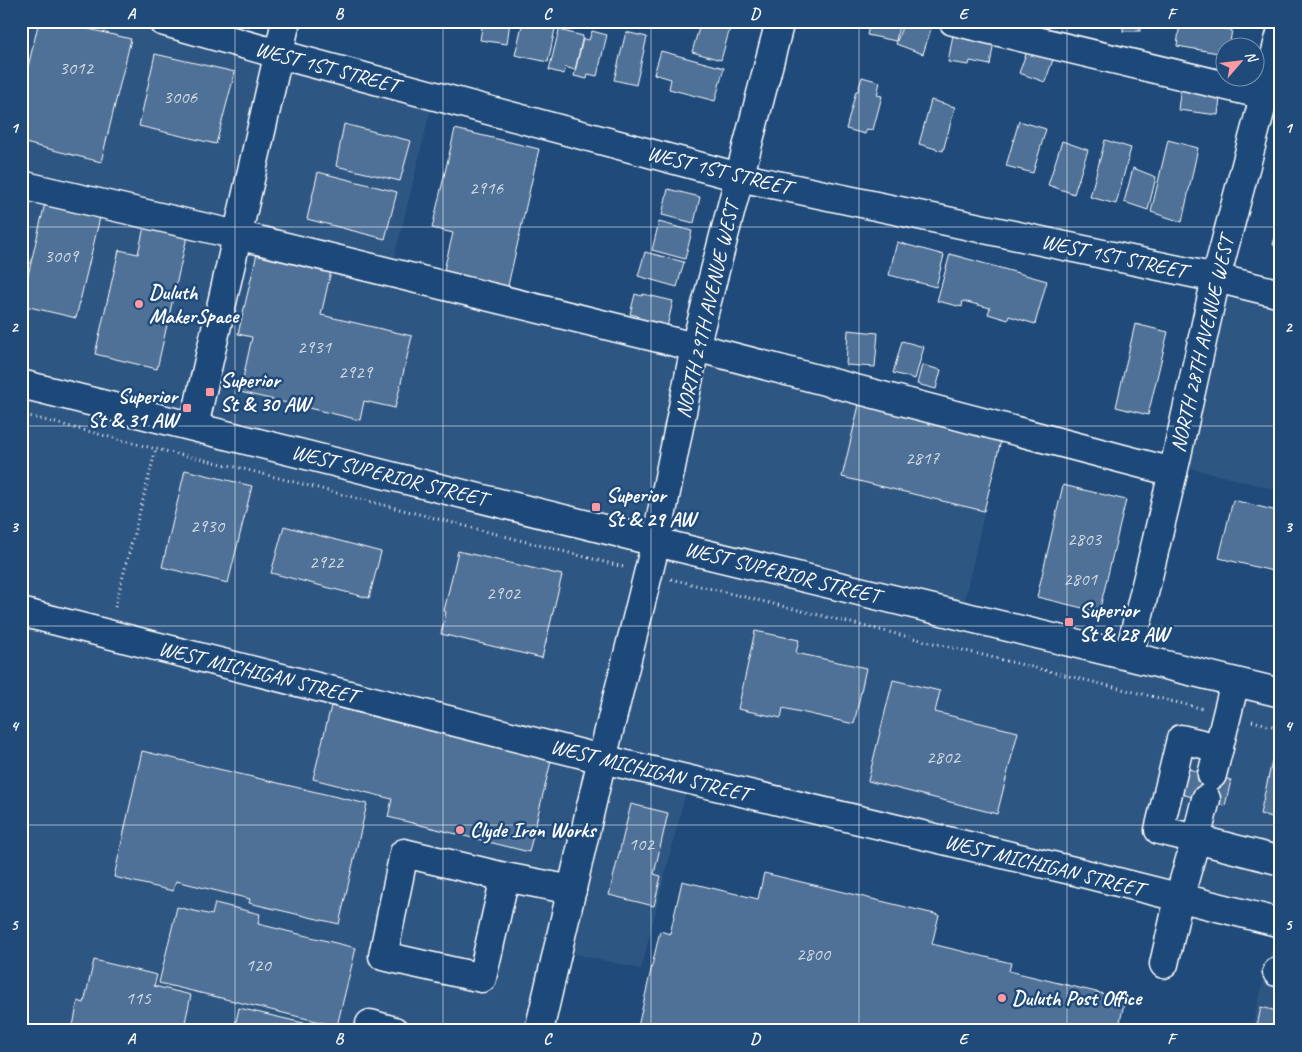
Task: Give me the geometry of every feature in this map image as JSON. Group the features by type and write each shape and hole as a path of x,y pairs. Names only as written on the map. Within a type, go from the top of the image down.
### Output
{"street":[{"name":"WEST 1ST STREET","path":"162,21 278,54 739,177 1216,278 1281,294"},
{"path":"194,426 286,21"},
{"name":"NORTH 29TH AVENUE WEST","path":"539,1031 602,759 656,542 694,347 780,21"},
{"path":"953,21 1273,97"},
{"name":"NORTH 28TH AVENUE WEST","path":"1129,656 1173,472 1216,278 1273,97 1281,33"},
{"path":"21,185 237,235 694,347 1173,472"},
{"name":"WEST SUPERIOR STREET","path":"21,384 656,542 1281,693"},
{"name":"WEST MICHIGAN STREET","path":"21,612 602,759 1281,923"},
{"path":"1164,964 1179,898 1196,839 1235,682"},
{"path":"1219,748 1181,739 1159,830 1281,861"},
{"path":"505,877 482,978 382,956 404,853 505,877 572,890"}],"path":[{"path":"115,607 156,449"}],"shaded area":[{"path":"21,21 162,21 434,96 391,272 1004,427 961,615 1281,693 1281,1031 1251,1031 1278,923 689,780 641,969 558,950 539,1031 21,1031"},
{"path":"1216,278 1281,294 1281,491 1175,464"}],"building":[{"path":"39,21 55,21 131,39 101,162 21,142 21,96"},
{"path":"483,21 510,21 507,44 480,40"},
{"path":"523,21 555,29 548,62 515,55"},
{"path":"701,21 732,21 721,60 692,52"},
{"path":"870,21 900,21 896,41 867,35"},
{"path":"904,21 928,21 933,23 923,54 896,44"},
{"path":"1123,21 1140,21 1140,31 1123,31"},
{"path":"1180,22 1232,30 1231,38 1214,38 1214,52 1177,46"},
{"path":"954,29 994,41 990,65 970,61 969,65 948,62"},
{"path":"559,30 583,36 575,70 565,67 564,74 549,70"},
{"path":"592,31 607,35 597,76 588,74 587,79 574,76 583,39 589,40"},
{"path":"626,32 647,37 636,85 614,80"},
{"path":"1028,48 1054,57 1045,82 1019,73"},
{"path":"661,51 724,68 715,101 669,89 671,79 654,74"},
{"path":"155,54 235,72 216,144 139,126"},
{"path":"862,77 880,82 877,95 882,96 873,130 867,129 865,134 846,129 856,91 858,91"},
{"path":"1181,85 1221,89 1218,115 1178,110"},
{"path":"931,100 955,107 943,151 919,144"},
{"path":"1019,121 1046,129 1033,173 1006,166"},
{"path":"344,124 411,141 400,181 336,166"},
{"path":"455,129 539,149 507,290 443,274 453,233 432,228"},
{"path":"1105,140 1131,148 1116,204 1090,197"},
{"path":"1168,140 1198,148 1182,222 1151,212"},
{"path":"1062,141 1088,150 1074,194 1048,185"},
{"path":"1133,168 1156,177 1148,210 1124,202"},
{"path":"318,172 397,192 385,239 307,219"},
{"path":"668,189 700,197 694,223 662,215"},
{"path":"46,199 101,213 76,318 21,305"},
{"name":"Duluth MakerSpace","path":"146,218 189,228 157,369 95,354 119,250 138,254"},
{"path":"659,222 692,231 685,259 652,250"},
{"path":"1279,222 1281,222 1281,247 1273,245"},
{"path":"897,242 944,255 936,287 889,275"},
{"path":"259,245 333,262 321,315 412,336 395,408 364,401 360,420 240,392 252,337 238,334"},
{"path":"645,252 684,262 677,287 638,276"},
{"path":"950,254 1047,281 1035,324 1009,316 1008,320 988,314 990,308 963,301 962,307 937,301"},
{"path":"635,294 673,301 667,327 637,320 638,316 630,314"},
{"path":"1135,324 1168,332 1148,415 1116,407"},
{"path":"848,330 878,333 875,367 846,365"},
{"path":"902,341 924,347 915,379 893,373"},
{"path":"922,365 941,370 936,389 917,384"},
{"path":"859,405 1001,440 984,511 842,477"},
{"path":"185,470 252,486 228,583 162,567"},
{"path":"1063,485 1126,500 1099,612 1037,597"},
{"path":"1233,500 1281,512 1281,573 1219,558"},
{"path":"284,526 381,552 369,598 271,573"},
{"path":"458,551 562,575 542,658 441,634 446,612 444,611"},
{"path":"755,631 799,640 796,653 866,668 854,724 783,708 781,718 738,709"},
{"path":"893,680 940,691 935,712 1018,732 997,814 868,781"},
{"path":"331,706 551,761 529,852 388,817 392,799 313,779"},
{"path":"1275,748 1281,750 1281,819 1260,814"},
{"path":"142,751 367,804 339,924 249,903 250,899 176,881 173,891 114,877"},
{"path":"1181,767 1231,780 1225,806 1174,792"},
{"path":"631,804 668,813 654,874 661,876 654,906 609,895"},
{"path":"764,873 939,915 932,944 1011,963 1009,971 1125,999 1118,1031 637,1031 660,931 670,934 682,881 758,899"},
{"path":"215,903 260,914 258,924 356,948 337,1026 159,983 177,907 212,915"},
{"path":"94,960 157,975 154,986 191,995 184,1027 200,1031 72,1031 78,1001 84,1003"},
{"path":"1261,1007 1281,1012 1281,1031 1256,1031"},
{"path":"239,1008 329,1029 329,1031 234,1031"}],"place":[{"name":"Duluth MakerSpace","path":"139,304"},
{"name":"Superior St & 30 AW","path":"210,392"},
{"name":"Superior St & 31 AW","path":"187,408"},
{"name":"Superior St & 29 AW","path":"596,507"},
{"name":"Superior St & 28 AW","path":"1069,622"},
{"name":"Clyde Iron Works","path":"460,830"},
{"name":"Duluth Post Office","path":"1002,998"}]}
